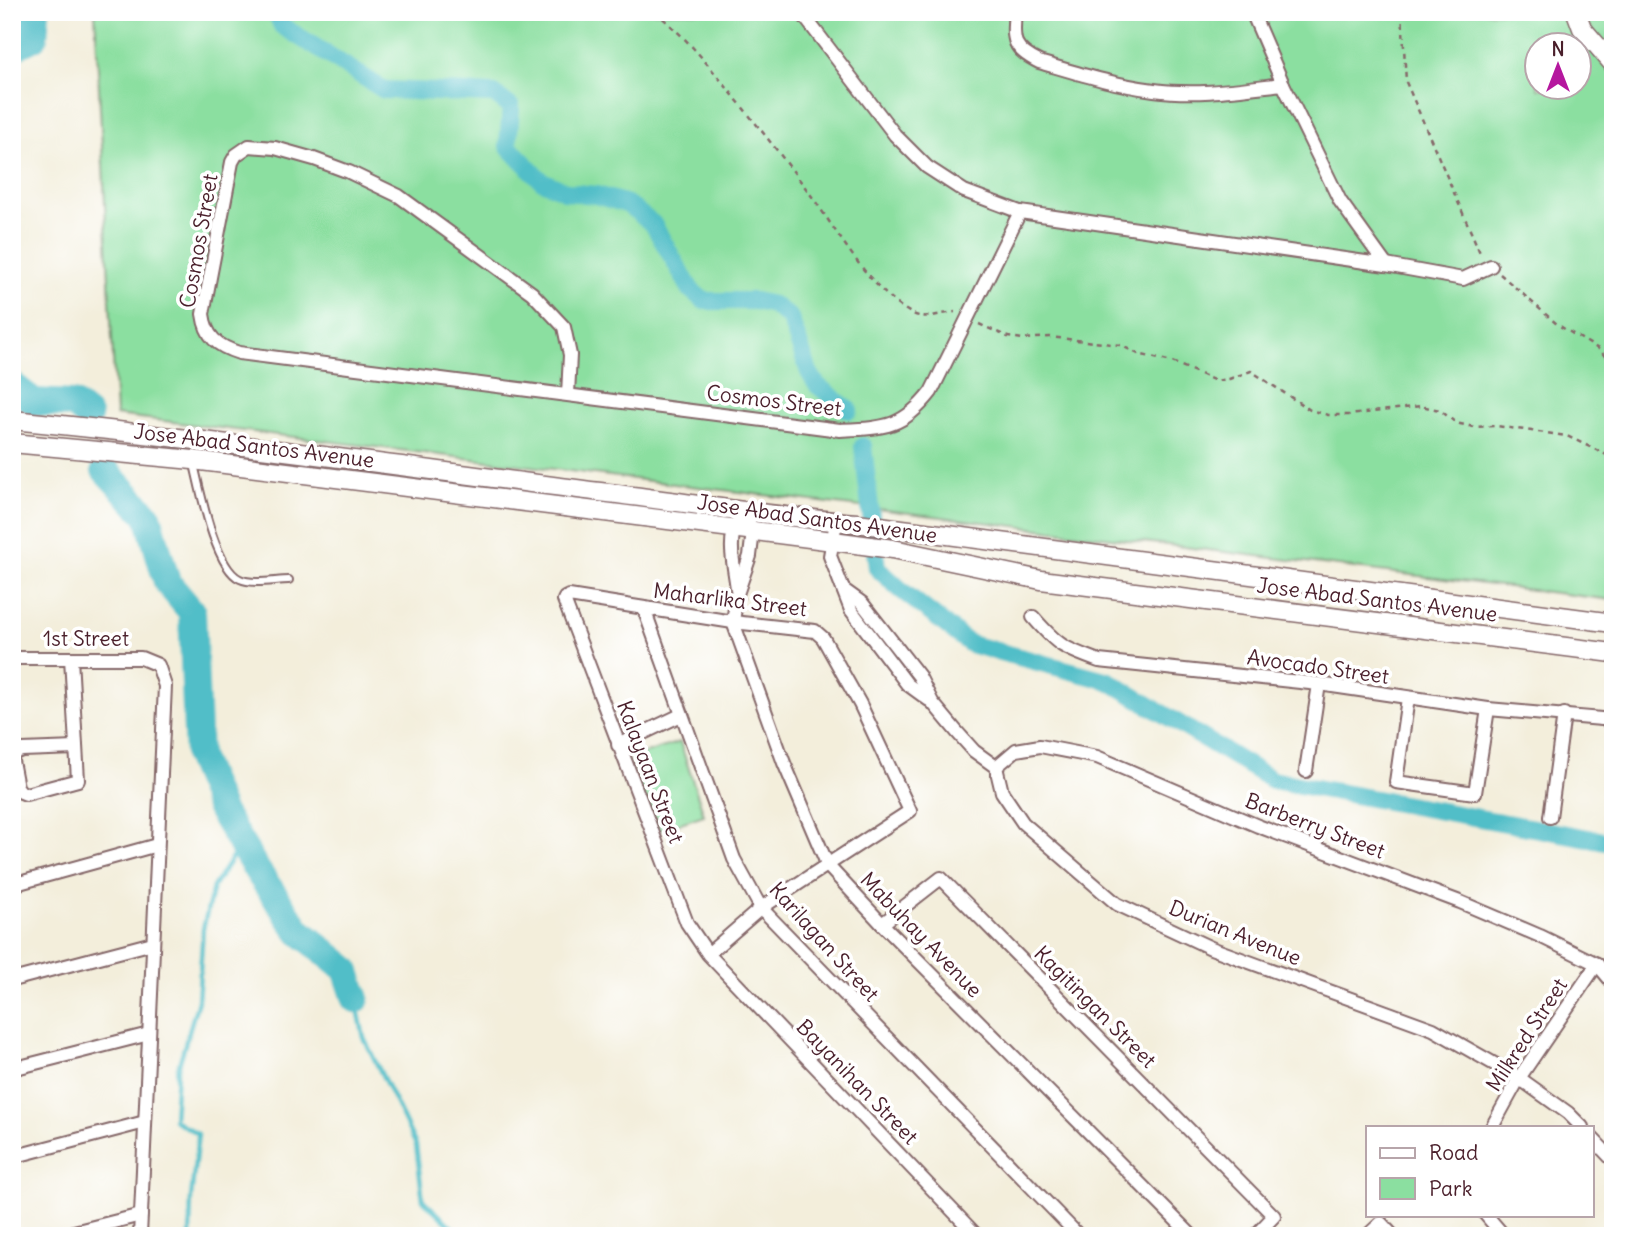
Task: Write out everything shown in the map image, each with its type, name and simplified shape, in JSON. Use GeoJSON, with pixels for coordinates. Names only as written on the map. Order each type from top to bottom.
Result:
{"type":"FeatureCollection","features":[{"type":"Feature","properties":{"kind":"main road"},"geometry":{"type":"LineString","coordinates":[[1576,12],[1582,27],[1613,64]]}},
{"type":"Feature","properties":{"kind":"main road","name":"Jose Abad Santos Avenue"},"geometry":{"type":"LineString","coordinates":[[12,420],[107,429],[648,498],[744,513],[857,523],[1613,623]]}},
{"type":"Feature","properties":{"kind":"main road","name":"Jose Abad Santos Avenue"},"geometry":{"type":"LineString","coordinates":[[12,443],[193,460],[833,541],[893,549],[1041,580],[1613,653]]}},
{"type":"Feature","properties":{"kind":"street"},"geometry":{"type":"LineString","coordinates":[[801,12],[895,135],[927,167],[964,191],[1020,212],[1387,265],[1463,279],[1491,266]]}},
{"type":"Feature","properties":{"kind":"street"},"geometry":{"type":"LineString","coordinates":[[1015,12],[1014,39],[1018,49],[1027,56],[1118,85],[1157,91],[1212,93],[1283,84]]}},
{"type":"Feature","properties":{"kind":"street"},"geometry":{"type":"LineString","coordinates":[[1252,12],[1283,84],[1340,201],[1387,265]]}},
{"type":"Feature","properties":{"kind":"street","name":"Cosmos Street"},"geometry":{"type":"LineString","coordinates":[[568,394],[570,355],[564,327],[532,293],[399,196],[349,173],[275,148],[249,146],[236,155],[232,162],[203,314],[205,326],[215,342],[239,353],[840,430],[874,428],[899,422],[916,411],[931,391],[1020,212]]}},
{"type":"Feature","properties":{"kind":"street"},"geometry":{"type":"LineString","coordinates":[[733,529],[744,513],[753,531]]}},
{"type":"Feature","properties":{"kind":"street"},"geometry":{"type":"LineString","coordinates":[[836,522],[830,556],[844,590],[862,603],[919,676],[932,702],[974,751],[996,767]]}},
{"type":"Feature","properties":{"kind":"street","name":"Mabuhay Avenue"},"geometry":{"type":"LineString","coordinates":[[733,529],[737,594]]}},
{"type":"Feature","properties":{"kind":"street","name":"Mabuhay Avenue"},"geometry":{"type":"LineString","coordinates":[[753,531],[750,556],[737,594],[733,622],[784,763],[828,866],[882,924],[1192,1236]]}},
{"type":"Feature","properties":{"kind":"street","name":"Maharlika Street"},"geometry":{"type":"LineString","coordinates":[[564,600],[569,596],[733,622],[804,628],[815,631],[823,638],[860,704],[910,811],[828,866]]}},
{"type":"Feature","properties":{"kind":"street","name":"Kalayaan Street"},"geometry":{"type":"LineString","coordinates":[[564,600],[687,923],[708,954]]}},
{"type":"Feature","properties":{"kind":"street","name":"Karilagan Street"},"geometry":{"type":"LineString","coordinates":[[644,609],[734,859],[761,908],[1079,1236]]}},
{"type":"Feature","properties":{"kind":"street","name":"Avocado Street"},"geometry":{"type":"LineString","coordinates":[[1033,617],[1052,640],[1066,649],[1099,661],[1319,684],[1488,709],[1613,720]]}},
{"type":"Feature","properties":{"kind":"street","name":"1st Street"},"geometry":{"type":"LineString","coordinates":[[12,658],[141,658],[158,665],[165,686],[157,845]]}},
{"type":"Feature","properties":{"kind":"street"},"geometry":{"type":"LineString","coordinates":[[71,658],[78,780],[26,794],[21,792],[17,786],[12,760],[15,752],[76,748]]}},
{"type":"Feature","properties":{"kind":"street"},"geometry":{"type":"LineString","coordinates":[[1306,771],[1319,684]]}},
{"type":"Feature","properties":{"kind":"street"},"geometry":{"type":"LineString","coordinates":[[1408,698],[1396,782],[1475,793],[1488,709]]}},
{"type":"Feature","properties":{"kind":"street"},"geometry":{"type":"LineString","coordinates":[[1549,817],[1564,714]]}},
{"type":"Feature","properties":{"kind":"street"},"geometry":{"type":"LineString","coordinates":[[618,745],[681,715]]}},
{"type":"Feature","properties":{"kind":"street","name":"Barberry Street"},"geometry":{"type":"LineString","coordinates":[[996,767],[1016,750],[1040,746],[1097,757],[1258,826],[1460,902],[1541,936],[1597,964],[1613,983]]}},
{"type":"Feature","properties":{"kind":"street","name":"Durian Avenue"},"geometry":{"type":"LineString","coordinates":[[996,767],[1002,792],[1023,823],[1117,904],[1212,948],[1433,1029],[1520,1078],[1568,1112],[1581,1126]]}},
{"type":"Feature","properties":{"kind":"street"},"geometry":{"type":"LineString","coordinates":[[12,885],[157,845],[140,1236]]}},
{"type":"Feature","properties":{"kind":"street"},"geometry":{"type":"LineString","coordinates":[[708,954],[761,908],[828,866]]}},
{"type":"Feature","properties":{"kind":"street","name":"Kagitingan Street"},"geometry":{"type":"LineString","coordinates":[[882,924],[940,878],[1274,1216],[1255,1236]]}},
{"type":"Feature","properties":{"kind":"street"},"geometry":{"type":"LineString","coordinates":[[12,980],[153,943]]}},
{"type":"Feature","properties":{"kind":"street","name":"Bayanihan Street"},"geometry":{"type":"LineString","coordinates":[[708,954],[977,1236]]}},
{"type":"Feature","properties":{"kind":"street","name":"Milkred Street"},"geometry":{"type":"LineString","coordinates":[[1493,1126],[1520,1078],[1597,964]]}},
{"type":"Feature","properties":{"kind":"street"},"geometry":{"type":"LineString","coordinates":[[12,1069],[149,1034]]}},
{"type":"Feature","properties":{"kind":"street"},"geometry":{"type":"LineString","coordinates":[[12,1157],[145,1122]]}},
{"type":"Feature","properties":{"kind":"street"},"geometry":{"type":"LineString","coordinates":[[1594,1140],[1613,1160]]}},
{"type":"Feature","properties":{"kind":"street"},"geometry":{"type":"LineString","coordinates":[[58,1236],[141,1215]]}},
{"type":"Feature","properties":{"kind":"street"},"geometry":{"type":"LineString","coordinates":[[1487,1216],[1504,1236]]}},
{"type":"Feature","properties":{"kind":"street"},"geometry":{"type":"LineString","coordinates":[[1367,1236],[1381,1223],[1393,1236]]}},
{"type":"Feature","properties":{"kind":"lane"},"geometry":{"type":"LineString","coordinates":[[195,441],[193,460],[208,522],[222,558],[235,577],[244,581],[289,580]]}},
{"type":"Feature","properties":{"kind":"path"},"geometry":{"type":"LineString","coordinates":[[655,12],[680,32],[744,109],[813,199],[850,254],[881,288],[915,315],[936,315],[954,311],[1008,337],[1024,340],[1050,337],[1120,345],[1138,354],[1172,362],[1216,381],[1251,370],[1310,410],[1328,415],[1421,406],[1440,410],[1455,423],[1474,427],[1496,426],[1567,436],[1613,458]]}},
{"type":"Feature","properties":{"kind":"path"},"geometry":{"type":"LineString","coordinates":[[1402,12],[1406,82],[1481,257],[1558,325],[1600,350],[1613,367]]}},
{"type":"Feature","properties":{"kind":"green space"},"geometry":{"type":"Polygon","coordinates":[[[95,12],[1613,12],[1613,600],[116,415],[95,12]]]}},
{"type":"Feature","properties":{"kind":"green space"},"geometry":{"type":"Polygon","coordinates":[[[680,742],[704,815],[655,832],[630,758],[680,742]]]}},
{"type":"Feature","properties":{"kind":"waterway"},"geometry":{"type":"LineString","coordinates":[[12,48],[34,37],[36,12]]}},
{"type":"Feature","properties":{"kind":"waterway"},"geometry":{"type":"LineString","coordinates":[[276,12],[282,26],[384,90],[494,94],[511,107],[508,146],[542,181],[567,192],[596,195],[627,204],[653,224],[691,290],[704,301],[755,301],[773,305],[790,318],[809,372],[817,385],[849,410]]}},
{"type":"Feature","properties":{"kind":"waterway"},"geometry":{"type":"LineString","coordinates":[[12,385],[34,402],[73,404],[88,416]]}},
{"type":"Feature","properties":{"kind":"waterway"},"geometry":{"type":"LineString","coordinates":[[863,446],[877,568],[970,644],[1109,681],[1272,780],[1610,842],[1613,845]]}},
{"type":"Feature","properties":{"kind":"waterway"},"geometry":{"type":"LineString","coordinates":[[105,470],[148,516],[167,582],[192,612],[198,756],[221,811],[258,872],[299,931],[346,969],[356,999]]}},
{"type":"Feature","properties":{"kind":"waterway"},"geometry":{"type":"LineString","coordinates":[[190,1236],[198,1134],[174,1120],[177,1071],[198,1001],[203,929],[213,887],[241,844]]}},
{"type":"Feature","properties":{"kind":"waterway"},"geometry":{"type":"LineString","coordinates":[[356,999],[364,1038],[416,1145],[423,1200],[458,1236]]}}]}
